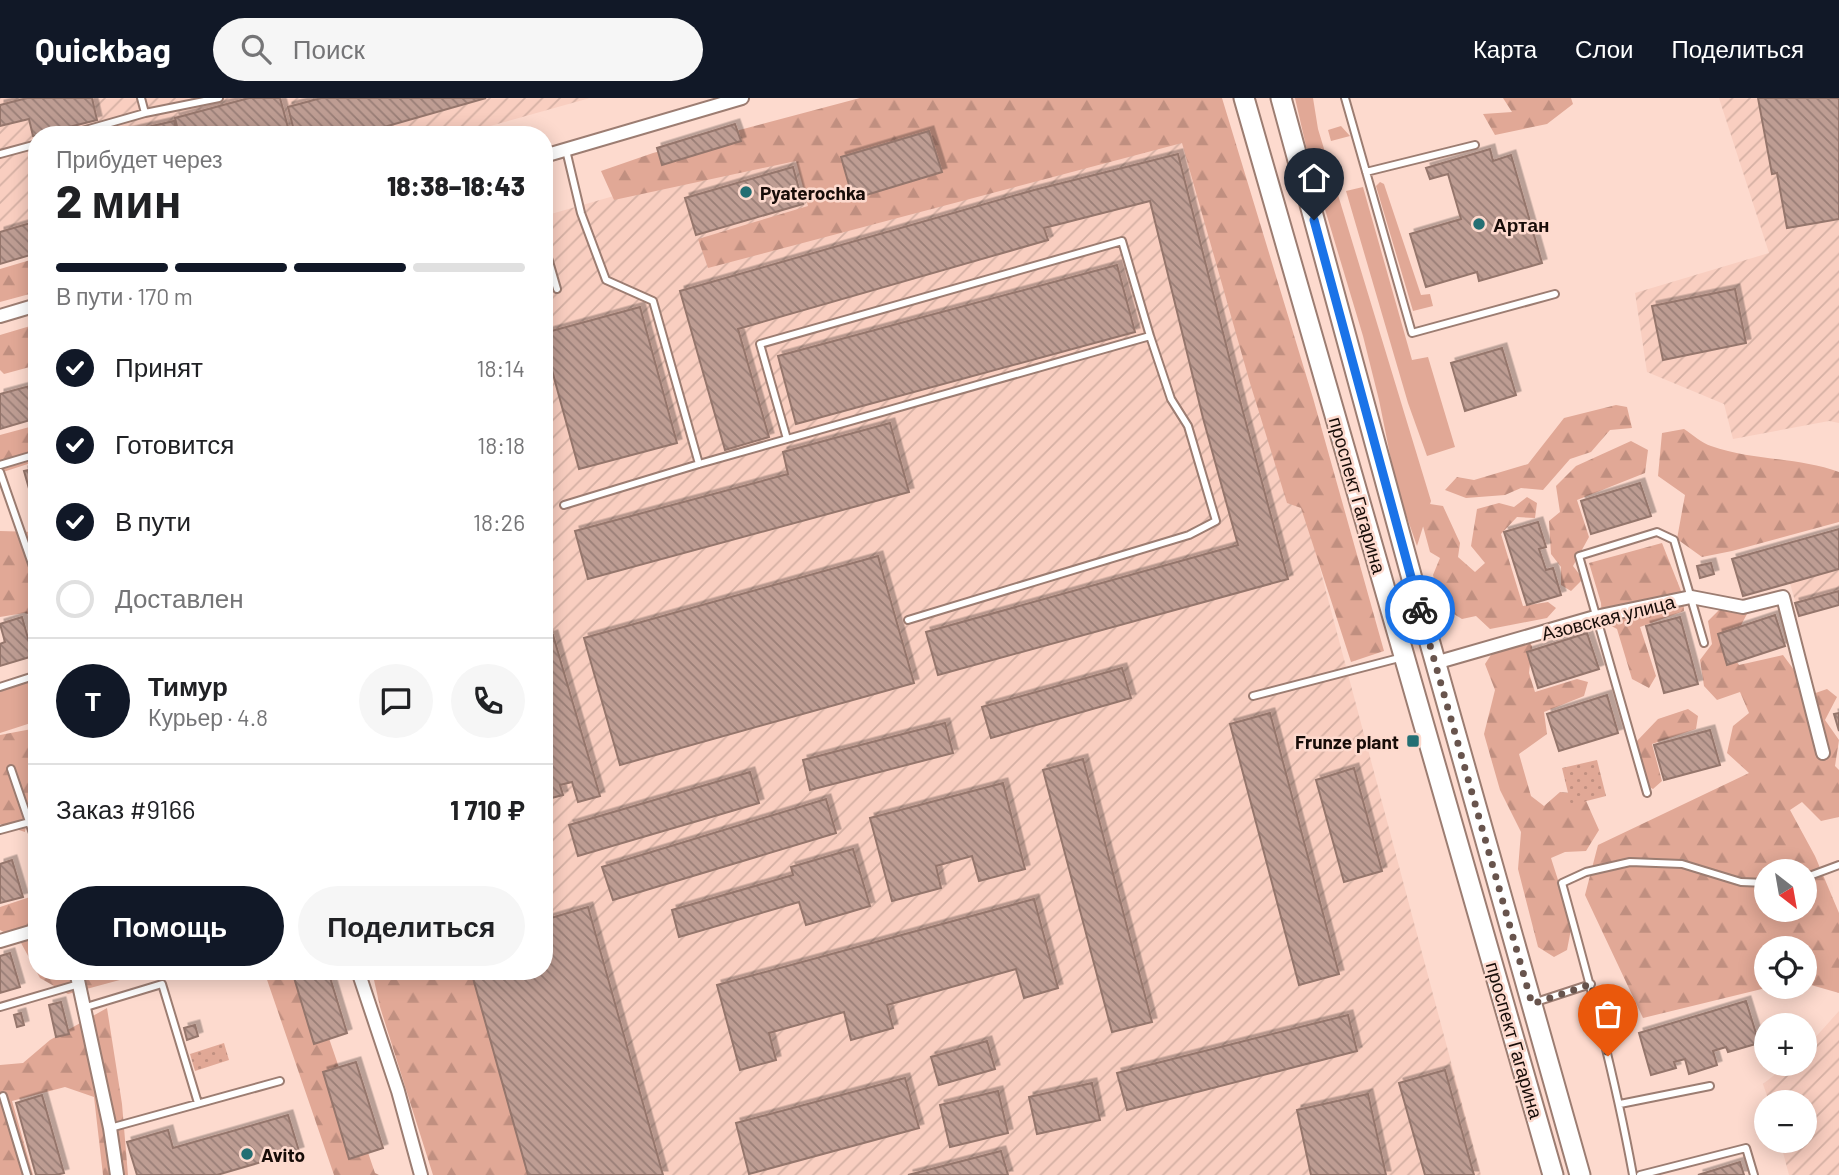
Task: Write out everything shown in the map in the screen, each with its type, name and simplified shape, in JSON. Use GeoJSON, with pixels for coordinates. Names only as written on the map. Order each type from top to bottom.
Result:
{"type":"FeatureCollection","features":[{"type":"Feature","properties":{"kind":"main road","name":"проспект Гагарина"},"geometry":{"type":"LineString","coordinates":[[1244,98],[1553,1175]]}},
{"type":"Feature","properties":{"kind":"main road","name":"проспект Гагарина"},"geometry":{"type":"LineString","coordinates":[[1283,103],[1580,1175]]}},
{"type":"Feature","properties":{"kind":"street"},"geometry":{"type":"LineString","coordinates":[[553,154],[742,98]]}},
{"type":"Feature","properties":{"kind":"street"},"geometry":{"type":"LineString","coordinates":[[0,316],[28,308]]}},
{"type":"Feature","properties":{"kind":"street","name":"Азовская улица"},"geometry":{"type":"LineString","coordinates":[[1436,663],[1595,617],[1691,597],[1743,607],[1783,597],[1823,753]]}},
{"type":"Feature","properties":{"kind":"street"},"geometry":{"type":"LineString","coordinates":[[0,941],[28,933]]}},
{"type":"Feature","properties":{"kind":"street"},"geometry":{"type":"LineString","coordinates":[[79,980],[110,1128],[117,1175]]}},
{"type":"Feature","properties":{"kind":"street"},"geometry":{"type":"LineString","coordinates":[[361,980],[398,1091],[421,1175]]}},
{"type":"Feature","properties":{"kind":"lane"},"geometry":{"type":"LineString","coordinates":[[141,98],[145,113]]}},
{"type":"Feature","properties":{"kind":"lane"},"geometry":{"type":"LineString","coordinates":[[100,126],[145,113],[219,98]]}},
{"type":"Feature","properties":{"kind":"lane"},"geometry":{"type":"LineString","coordinates":[[1345,98],[1412,334],[1555,294]]}},
{"type":"Feature","properties":{"kind":"lane"},"geometry":{"type":"LineString","coordinates":[[1366,172],[1475,145]]}},
{"type":"Feature","properties":{"kind":"lane"},"geometry":{"type":"LineString","coordinates":[[0,154],[28,146]]}},
{"type":"Feature","properties":{"kind":"lane"},"geometry":{"type":"LineString","coordinates":[[566,150],[581,213],[606,280],[653,301],[699,464]]}},
{"type":"Feature","properties":{"kind":"lane"},"geometry":{"type":"LineString","coordinates":[[787,439],[760,344],[1122,241],[1171,399],[1188,426],[1216,521],[1189,535],[908,620]]}},
{"type":"Feature","properties":{"kind":"lane"},"geometry":{"type":"LineString","coordinates":[[553,275],[557,289]]}},
{"type":"Feature","properties":{"kind":"lane"},"geometry":{"type":"LineString","coordinates":[[564,505],[1150,336]]}},
{"type":"Feature","properties":{"kind":"lane"},"geometry":{"type":"LineString","coordinates":[[0,465],[28,457]]}},
{"type":"Feature","properties":{"kind":"lane"},"geometry":{"type":"LineString","coordinates":[[0,472],[28,552]]}},
{"type":"Feature","properties":{"kind":"lane"},"geometry":{"type":"LineString","coordinates":[[1647,793],[1579,556],[1657,532],[1674,540],[1704,643]]}},
{"type":"Feature","properties":{"kind":"lane"},"geometry":{"type":"LineString","coordinates":[[1253,696],[1405,657]]}},
{"type":"Feature","properties":{"kind":"lane"},"geometry":{"type":"LineString","coordinates":[[0,687],[28,678]]}},
{"type":"Feature","properties":{"kind":"lane"},"geometry":{"type":"LineString","coordinates":[[0,830],[28,822],[11,769]]}},
{"type":"Feature","properties":{"kind":"lane"},"geometry":{"type":"LineString","coordinates":[[1633,1175],[1620,1104],[1591,984],[1562,883],[1586,872],[1630,862],[1682,864],[1741,882],[1754,883]]}},
{"type":"Feature","properties":{"kind":"lane"},"geometry":{"type":"LineString","coordinates":[[1817,873],[1839,865]]}},
{"type":"Feature","properties":{"kind":"lane"},"geometry":{"type":"LineString","coordinates":[[0,1007],[70,980]]}},
{"type":"Feature","properties":{"kind":"lane"},"geometry":{"type":"LineString","coordinates":[[86,1007],[162,984],[198,1103]]}},
{"type":"Feature","properties":{"kind":"lane"},"geometry":{"type":"LineString","coordinates":[[1532,1004],[1591,984]]}},
{"type":"Feature","properties":{"kind":"lane"},"geometry":{"type":"LineString","coordinates":[[110,1128],[280,1081]]}},
{"type":"Feature","properties":{"kind":"lane"},"geometry":{"type":"LineString","coordinates":[[1620,1104],[1710,1086]]}},
{"type":"Feature","properties":{"kind":"lane"},"geometry":{"type":"LineString","coordinates":[[3,1096],[27,1175]]}},
{"type":"Feature","properties":{"kind":"lane"},"geometry":{"type":"LineString","coordinates":[[1642,1175],[1746,1148],[1754,1175]]}},
{"type":"Feature","properties":{"kind":"shaded area"},"geometry":{"type":"Polygon","coordinates":[[[0,98],[590,98],[490,126],[28,126],[28,256],[0,264],[0,98]]]}},
{"type":"Feature","properties":{"kind":"shaded area"},"geometry":{"type":"Polygon","coordinates":[[[956,98],[1195,98],[1481,1175],[497,1175],[542,980],[553,980],[553,213],[956,98]]]}},
{"type":"Feature","properties":{"kind":"shaded area"},"geometry":{"type":"Polygon","coordinates":[[[1719,98],[1839,98],[1839,423],[1829,421],[1733,439],[1724,404],[1647,372],[1635,293],[1769,253],[1719,98]]]}},
{"type":"Feature","properties":{"kind":"shaded area"},"geometry":{"type":"Polygon","coordinates":[[[1839,529],[1839,605],[1799,616],[1790,583],[1743,596],[1732,559],[1839,529]]]}},
{"type":"Feature","properties":{"kind":"shaded area"},"geometry":{"type":"Polygon","coordinates":[[[1839,1011],[1839,1175],[1789,1175],[1783,1153],[1817,1153],[1817,1090],[1765,1090],[1763,1084],[1773,1076],[1817,1076],[1817,1036],[1839,1011]]]}},
{"type":"Feature","properties":{"kind":"green space"},"geometry":{"type":"Polygon","coordinates":[[[860,98],[1222,98],[1313,398],[1384,651],[1351,662],[1301,508],[1287,503],[1182,143],[708,268],[698,239],[808,206],[796,161],[614,200],[601,171],[653,153],[860,98]]]}},
{"type":"Feature","properties":{"kind":"green space"},"geometry":{"type":"Polygon","coordinates":[[[1295,98],[1313,98],[1318,129],[1431,501],[1417,546],[1397,489],[1363,336],[1306,146],[1295,98]]]}},
{"type":"Feature","properties":{"kind":"green space"},"geometry":{"type":"Polygon","coordinates":[[[1503,98],[1571,98],[1573,104],[1547,124],[1495,135],[1483,114],[1512,112],[1503,98]]]}},
{"type":"Feature","properties":{"kind":"green space"},"geometry":{"type":"Polygon","coordinates":[[[1341,126],[1350,136],[1331,141],[1328,130],[1341,126]]]}},
{"type":"Feature","properties":{"kind":"green space"},"geometry":{"type":"Polygon","coordinates":[[[1380,182],[1384,184],[1421,295],[1430,294],[1433,306],[1413,311],[1376,186],[1380,182]]]}},
{"type":"Feature","properties":{"kind":"green space"},"geometry":{"type":"Polygon","coordinates":[[[1363,187],[1412,360],[1428,357],[1455,447],[1427,456],[1408,403],[1346,191],[1363,187]]]}},
{"type":"Feature","properties":{"kind":"green space"},"geometry":{"type":"Polygon","coordinates":[[[28,261],[28,294],[0,302],[0,269],[28,261]]]}},
{"type":"Feature","properties":{"kind":"green space"},"geometry":{"type":"Polygon","coordinates":[[[28,327],[28,367],[4,374],[0,370],[0,335],[28,327]]]}},
{"type":"Feature","properties":{"kind":"green space"},"geometry":{"type":"Polygon","coordinates":[[[1616,405],[1627,407],[1632,428],[1610,430],[1591,452],[1570,459],[1543,490],[1521,488],[1505,495],[1466,498],[1445,490],[1457,477],[1474,480],[1528,464],[1564,418],[1616,405]]]}},
{"type":"Feature","properties":{"kind":"green space"},"geometry":{"type":"Polygon","coordinates":[[[28,427],[28,464],[0,473],[0,435],[28,427]]]}},
{"type":"Feature","properties":{"kind":"green space"},"geometry":{"type":"Polygon","coordinates":[[[1684,429],[1708,445],[1727,451],[1808,464],[1839,472],[1839,522],[1702,557],[1677,539],[1685,495],[1658,476],[1662,433],[1684,429]]]}},
{"type":"Feature","properties":{"kind":"green space"},"geometry":{"type":"Polygon","coordinates":[[[1631,441],[1648,450],[1645,473],[1577,500],[1589,537],[1573,566],[1583,579],[1571,591],[1561,585],[1561,567],[1551,554],[1549,521],[1560,512],[1556,486],[1576,466],[1631,441]]]}},
{"type":"Feature","properties":{"kind":"green space"},"geometry":{"type":"Polygon","coordinates":[[[1527,497],[1537,503],[1535,518],[1517,517],[1501,534],[1523,606],[1548,602],[1556,608],[1547,618],[1490,629],[1476,616],[1462,619],[1444,608],[1433,575],[1440,558],[1430,552],[1420,515],[1430,504],[1443,506],[1460,543],[1458,557],[1475,572],[1485,563],[1471,546],[1477,509],[1499,503],[1514,507],[1527,497]]]}},
{"type":"Feature","properties":{"kind":"green space"},"geometry":{"type":"Polygon","coordinates":[[[0,531],[28,532],[28,614],[0,617],[0,531]]]}},
{"type":"Feature","properties":{"kind":"green space"},"geometry":{"type":"Polygon","coordinates":[[[1662,543],[1683,596],[1684,611],[1640,627],[1656,676],[1649,688],[1632,679],[1617,629],[1602,621],[1601,603],[1589,563],[1662,543]]]}},
{"type":"Feature","properties":{"kind":"green space"},"geometry":{"type":"Polygon","coordinates":[[[1741,601],[1747,614],[1728,649],[1739,665],[1783,655],[1800,678],[1804,697],[1827,689],[1837,697],[1825,720],[1839,740],[1835,766],[1839,770],[1839,817],[1821,821],[1802,802],[1790,810],[1816,859],[1754,859],[1754,922],[1817,922],[1817,861],[1839,913],[1839,993],[1817,987],[1817,936],[1754,936],[1754,991],[1643,1018],[1585,895],[1598,845],[1749,773],[1727,753],[1733,726],[1749,713],[1740,692],[1717,700],[1704,686],[1700,660],[1712,644],[1708,621],[1721,608],[1741,601]]]}},
{"type":"Feature","properties":{"kind":"green space"},"geometry":{"type":"Polygon","coordinates":[[[1522,632],[1532,646],[1529,673],[1535,692],[1577,679],[1588,682],[1584,696],[1544,712],[1547,734],[1519,754],[1531,796],[1544,806],[1560,792],[1583,794],[1599,830],[1586,851],[1565,852],[1551,858],[1572,924],[1567,950],[1554,957],[1538,947],[1518,869],[1521,832],[1500,790],[1484,734],[1495,690],[1485,664],[1502,638],[1522,632]]]}},
{"type":"Feature","properties":{"kind":"green space"},"geometry":{"type":"Polygon","coordinates":[[[28,682],[28,724],[0,733],[0,691],[28,682]]]}},
{"type":"Feature","properties":{"kind":"green space"},"geometry":{"type":"Polygon","coordinates":[[[1688,709],[1698,716],[1696,729],[1652,744],[1662,781],[1653,789],[1643,784],[1636,742],[1658,719],[1688,709]]]}},
{"type":"Feature","properties":{"kind":"green space"},"geometry":{"type":"Polygon","coordinates":[[[28,730],[28,814],[25,832],[0,824],[0,735],[28,730]]]}},
{"type":"Feature","properties":{"kind":"green space"},"geometry":{"type":"Polygon","coordinates":[[[1597,760],[1606,796],[1571,805],[1562,768],[1597,760]]]}},
{"type":"Feature","properties":{"kind":"green space"},"geometry":{"type":"Polygon","coordinates":[[[28,898],[28,956],[20,941],[0,930],[0,907],[28,898]]]}},
{"type":"Feature","properties":{"kind":"green space"},"geometry":{"type":"Polygon","coordinates":[[[44,980],[120,980],[68,994],[44,980]]]}},
{"type":"Feature","properties":{"kind":"green space"},"geometry":{"type":"Polygon","coordinates":[[[267,980],[309,980],[375,1173],[379,1175],[334,1175],[267,980]]]}},
{"type":"Feature","properties":{"kind":"green space"},"geometry":{"type":"Polygon","coordinates":[[[374,980],[477,980],[529,1175],[433,1175],[374,980]]]}},
{"type":"Feature","properties":{"kind":"green space"},"geometry":{"type":"Polygon","coordinates":[[[107,1008],[122,1104],[128,1175],[103,1175],[94,1097],[65,1087],[12,1101],[33,1175],[0,1175],[0,1065],[23,1063],[50,1040],[107,1008]]]}},
{"type":"Feature","properties":{"kind":"green space"},"geometry":{"type":"Polygon","coordinates":[[[224,1043],[229,1060],[195,1071],[190,1054],[224,1043]]]}},
{"type":"Feature","properties":{"kind":"building"},"geometry":{"type":"Polygon","coordinates":[[[27,98],[92,98],[97,120],[73,126],[31,126],[29,119],[0,126],[0,105],[27,98]]]}},
{"type":"Feature","properties":{"kind":"building"},"geometry":{"type":"Polygon","coordinates":[[[249,98],[280,98],[288,126],[177,126],[175,118],[249,98]]]}},
{"type":"Feature","properties":{"kind":"building"},"geometry":{"type":"Polygon","coordinates":[[[321,98],[486,98],[388,126],[293,126],[288,107],[321,98]]]}},
{"type":"Feature","properties":{"kind":"building"},"geometry":{"type":"Polygon","coordinates":[[[1758,98],[1839,98],[1839,219],[1787,228],[1777,173],[1772,174],[1758,98]]]}},
{"type":"Feature","properties":{"kind":"building"},"geometry":{"type":"Polygon","coordinates":[[[174,121],[175,126],[152,126],[174,121]]]}},
{"type":"Feature","properties":{"kind":"building"},"geometry":{"type":"Polygon","coordinates":[[[735,124],[741,141],[662,165],[657,148],[735,124]]]}},
{"type":"Feature","properties":{"kind":"building"},"geometry":{"type":"Polygon","coordinates":[[[929,131],[942,172],[853,199],[841,157],[929,131]]]}},
{"type":"Feature","properties":{"kind":"building"},"geometry":{"type":"Polygon","coordinates":[[[1490,149],[1493,161],[1511,155],[1542,263],[1479,281],[1477,272],[1426,287],[1410,234],[1461,219],[1448,174],[1430,179],[1426,168],[1490,149]]]}},
{"type":"Feature","properties":{"kind":"building"},"geometry":{"type":"Polygon","coordinates":[[[1178,154],[1288,579],[938,675],[926,632],[1238,545],[1203,418],[1150,201],[1044,228],[1048,240],[738,329],[769,437],[725,450],[680,291],[1034,190],[1178,154]]]}},
{"type":"Feature","properties":{"kind":"building"},"geometry":{"type":"Polygon","coordinates":[[[793,167],[803,204],[696,235],[685,198],[793,167]]]}},
{"type":"Feature","properties":{"kind":"building"},"geometry":{"type":"Polygon","coordinates":[[[28,224],[28,256],[0,264],[0,232],[28,224]]]}},
{"type":"Feature","properties":{"kind":"building"},"geometry":{"type":"Polygon","coordinates":[[[1117,265],[1135,332],[796,424],[778,356],[1117,265]]]}},
{"type":"Feature","properties":{"kind":"building"},"geometry":{"type":"Polygon","coordinates":[[[1735,289],[1746,343],[1663,360],[1652,306],[1735,289]]]}},
{"type":"Feature","properties":{"kind":"building"},"geometry":{"type":"Polygon","coordinates":[[[640,307],[677,443],[579,469],[553,374],[553,331],[640,307]]]}},
{"type":"Feature","properties":{"kind":"building"},"geometry":{"type":"Polygon","coordinates":[[[1502,348],[1516,395],[1465,411],[1451,363],[1502,348]]]}},
{"type":"Feature","properties":{"kind":"building"},"geometry":{"type":"Polygon","coordinates":[[[28,386],[28,421],[0,429],[0,394],[28,386]]]}},
{"type":"Feature","properties":{"kind":"building"},"geometry":{"type":"Polygon","coordinates":[[[890,423],[909,492],[588,579],[575,531],[788,474],[783,452],[890,423]]]}},
{"type":"Feature","properties":{"kind":"building"},"geometry":{"type":"Polygon","coordinates":[[[1640,483],[1651,516],[1591,534],[1581,501],[1640,483]]]}},
{"type":"Feature","properties":{"kind":"building"},"geometry":{"type":"Polygon","coordinates":[[[1538,522],[1546,547],[1539,549],[1546,570],[1553,568],[1561,595],[1527,605],[1504,532],[1538,522]]]}},
{"type":"Feature","properties":{"kind":"building"},"geometry":{"type":"Polygon","coordinates":[[[1839,529],[1839,569],[1743,596],[1732,559],[1839,529]]]}},
{"type":"Feature","properties":{"kind":"building"},"geometry":{"type":"Polygon","coordinates":[[[878,556],[914,683],[620,765],[584,638],[878,556]]]}},
{"type":"Feature","properties":{"kind":"building"},"geometry":{"type":"Polygon","coordinates":[[[1711,563],[1714,574],[1700,578],[1697,566],[1711,563]]]}},
{"type":"Feature","properties":{"kind":"building"},"geometry":{"type":"Polygon","coordinates":[[[1839,591],[1839,605],[1799,616],[1795,603],[1839,591]]]}},
{"type":"Feature","properties":{"kind":"building"},"geometry":{"type":"Polygon","coordinates":[[[1775,615],[1785,646],[1727,665],[1718,634],[1775,615]]]}},
{"type":"Feature","properties":{"kind":"building"},"geometry":{"type":"Polygon","coordinates":[[[22,617],[28,638],[28,658],[0,666],[0,644],[5,642],[0,624],[22,617]]]}},
{"type":"Feature","properties":{"kind":"building"},"geometry":{"type":"Polygon","coordinates":[[[1680,617],[1698,684],[1664,693],[1646,626],[1680,617]]]}},
{"type":"Feature","properties":{"kind":"building"},"geometry":{"type":"Polygon","coordinates":[[[1587,633],[1599,669],[1538,688],[1527,652],[1587,633]]]}},
{"type":"Feature","properties":{"kind":"building"},"geometry":{"type":"Polygon","coordinates":[[[553,635],[600,796],[578,802],[572,782],[560,785],[563,795],[553,798],[553,635]]]}},
{"type":"Feature","properties":{"kind":"building"},"geometry":{"type":"Polygon","coordinates":[[[1122,668],[1131,698],[991,738],[982,707],[1122,668]]]}},
{"type":"Feature","properties":{"kind":"building"},"geometry":{"type":"Polygon","coordinates":[[[1607,695],[1618,733],[1559,751],[1547,714],[1607,695]]]}},
{"type":"Feature","properties":{"kind":"building"},"geometry":{"type":"Polygon","coordinates":[[[1270,713],[1339,974],[1299,985],[1230,724],[1270,713]]]}},
{"type":"Feature","properties":{"kind":"building"},"geometry":{"type":"Polygon","coordinates":[[[1839,713],[1839,731],[1834,714],[1839,713]]]}},
{"type":"Feature","properties":{"kind":"building"},"geometry":{"type":"Polygon","coordinates":[[[945,723],[953,753],[810,790],[803,760],[945,723]]]}},
{"type":"Feature","properties":{"kind":"building"},"geometry":{"type":"Polygon","coordinates":[[[1710,730],[1720,765],[1664,780],[1654,745],[1710,730]]]}},
{"type":"Feature","properties":{"kind":"building"},"geometry":{"type":"Polygon","coordinates":[[[1083,759],[1152,1022],[1112,1032],[1043,770],[1083,759]]]}},
{"type":"Feature","properties":{"kind":"building"},"geometry":{"type":"Polygon","coordinates":[[[1354,768],[1382,871],[1344,882],[1316,780],[1354,768]]]}},
{"type":"Feature","properties":{"kind":"building"},"geometry":{"type":"Polygon","coordinates":[[[750,772],[759,803],[578,856],[569,825],[750,772]]]}},
{"type":"Feature","properties":{"kind":"building"},"geometry":{"type":"Polygon","coordinates":[[[1003,783],[1025,869],[979,881],[972,856],[936,866],[941,888],[892,901],[870,818],[1003,783]]]}},
{"type":"Feature","properties":{"kind":"building"},"geometry":{"type":"Polygon","coordinates":[[[826,799],[836,833],[613,900],[602,867],[826,799]]]}},
{"type":"Feature","properties":{"kind":"building"},"geometry":{"type":"Polygon","coordinates":[[[853,849],[870,906],[806,925],[799,902],[679,937],[672,910],[793,875],[791,867],[853,849]]]}},
{"type":"Feature","properties":{"kind":"building"},"geometry":{"type":"Polygon","coordinates":[[[12,860],[23,897],[0,903],[0,864],[12,860]]]}},
{"type":"Feature","properties":{"kind":"building"},"geometry":{"type":"Polygon","coordinates":[[[1034,899],[1058,988],[1024,998],[1016,969],[887,1005],[893,1028],[851,1040],[844,1012],[769,1033],[776,1060],[740,1070],[717,985],[1034,899]]]}},
{"type":"Feature","properties":{"kind":"building"},"geometry":{"type":"Polygon","coordinates":[[[588,907],[663,1175],[528,1175],[474,980],[553,980],[553,917],[588,907]]]}},
{"type":"Feature","properties":{"kind":"building"},"geometry":{"type":"Polygon","coordinates":[[[10,953],[20,987],[0,993],[0,956],[10,953]]]}},
{"type":"Feature","properties":{"kind":"building"},"geometry":{"type":"Polygon","coordinates":[[[295,980],[331,980],[347,1033],[314,1044],[295,980]]]}},
{"type":"Feature","properties":{"kind":"building"},"geometry":{"type":"Polygon","coordinates":[[[1746,1001],[1754,1027],[1754,1044],[1728,1052],[1726,1047],[1713,1051],[1717,1065],[1689,1074],[1685,1059],[1674,1062],[1676,1068],[1651,1075],[1639,1033],[1746,1001]]]}},
{"type":"Feature","properties":{"kind":"building"},"geometry":{"type":"Polygon","coordinates":[[[61,1002],[69,1034],[56,1037],[49,1005],[61,1002]]]}},
{"type":"Feature","properties":{"kind":"building"},"geometry":{"type":"Polygon","coordinates":[[[21,1013],[24,1025],[17,1027],[14,1015],[21,1013]]]}},
{"type":"Feature","properties":{"kind":"building"},"geometry":{"type":"Polygon","coordinates":[[[1348,1015],[1357,1051],[1127,1110],[1117,1073],[1348,1015]]]}},
{"type":"Feature","properties":{"kind":"building"},"geometry":{"type":"Polygon","coordinates":[[[195,1025],[198,1036],[187,1040],[184,1028],[195,1025]]]}},
{"type":"Feature","properties":{"kind":"building"},"geometry":{"type":"Polygon","coordinates":[[[987,1041],[995,1069],[939,1085],[931,1057],[987,1041]]]}},
{"type":"Feature","properties":{"kind":"building"},"geometry":{"type":"Polygon","coordinates":[[[356,1062],[383,1148],[349,1159],[323,1072],[356,1062]]]}},
{"type":"Feature","properties":{"kind":"building"},"geometry":{"type":"Polygon","coordinates":[[[1445,1070],[1474,1175],[1425,1175],[1399,1083],[1445,1070]]]}},
{"type":"Feature","properties":{"kind":"building"},"geometry":{"type":"Polygon","coordinates":[[[905,1078],[919,1128],[749,1174],[736,1123],[905,1078]]]}},
{"type":"Feature","properties":{"kind":"building"},"geometry":{"type":"Polygon","coordinates":[[[1092,1083],[1100,1120],[1037,1134],[1029,1097],[1092,1083]]]}},
{"type":"Feature","properties":{"kind":"building"},"geometry":{"type":"Polygon","coordinates":[[[998,1091],[1008,1133],[950,1147],[940,1105],[998,1091]]]}},
{"type":"Feature","properties":{"kind":"building"},"geometry":{"type":"Polygon","coordinates":[[[1368,1094],[1386,1175],[1311,1175],[1297,1110],[1368,1094]]]}},
{"type":"Feature","properties":{"kind":"building"},"geometry":{"type":"Polygon","coordinates":[[[42,1095],[64,1173],[56,1175],[36,1175],[16,1103],[42,1095]]]}},
{"type":"Feature","properties":{"kind":"building"},"geometry":{"type":"Polygon","coordinates":[[[288,1115],[299,1151],[217,1175],[137,1175],[127,1142],[168,1130],[173,1148],[288,1115]]]}},
{"type":"Feature","properties":{"kind":"building"},"geometry":{"type":"Polygon","coordinates":[[[1001,1151],[1008,1175],[908,1175],[1001,1151]]]}},
{"type":"Feature","properties":{"kind":"building"},"geometry":{"type":"Polygon","coordinates":[[[1740,1162],[1744,1175],[1698,1175],[1740,1162]]]}},
{"type":"Feature","properties":{"kind":"way so far"},"geometry":{"type":"LineString","coordinates":[[1420,610],[1532,1004],[1591,984],[1608,1056]]}},
{"type":"Feature","properties":{"kind":"place","name":"Pyaterochka"},"geometry":{"type":"Point","coordinates":[746,192]}},
{"type":"Feature","properties":{"kind":"place","name":"Артан"},"geometry":{"type":"Point","coordinates":[1479,224]}},
{"type":"Feature","properties":{"kind":"place","name":"Frunze plant"},"geometry":{"type":"Point","coordinates":[1413,741]}},
{"type":"Feature","properties":{"kind":"place","name":"Avito"},"geometry":{"type":"Point","coordinates":[247,1154]}},
{"type":"Feature","properties":{"kind":"route"},"geometry":{"type":"LineString","coordinates":[[1314,220],[1420,610]]}}]}
